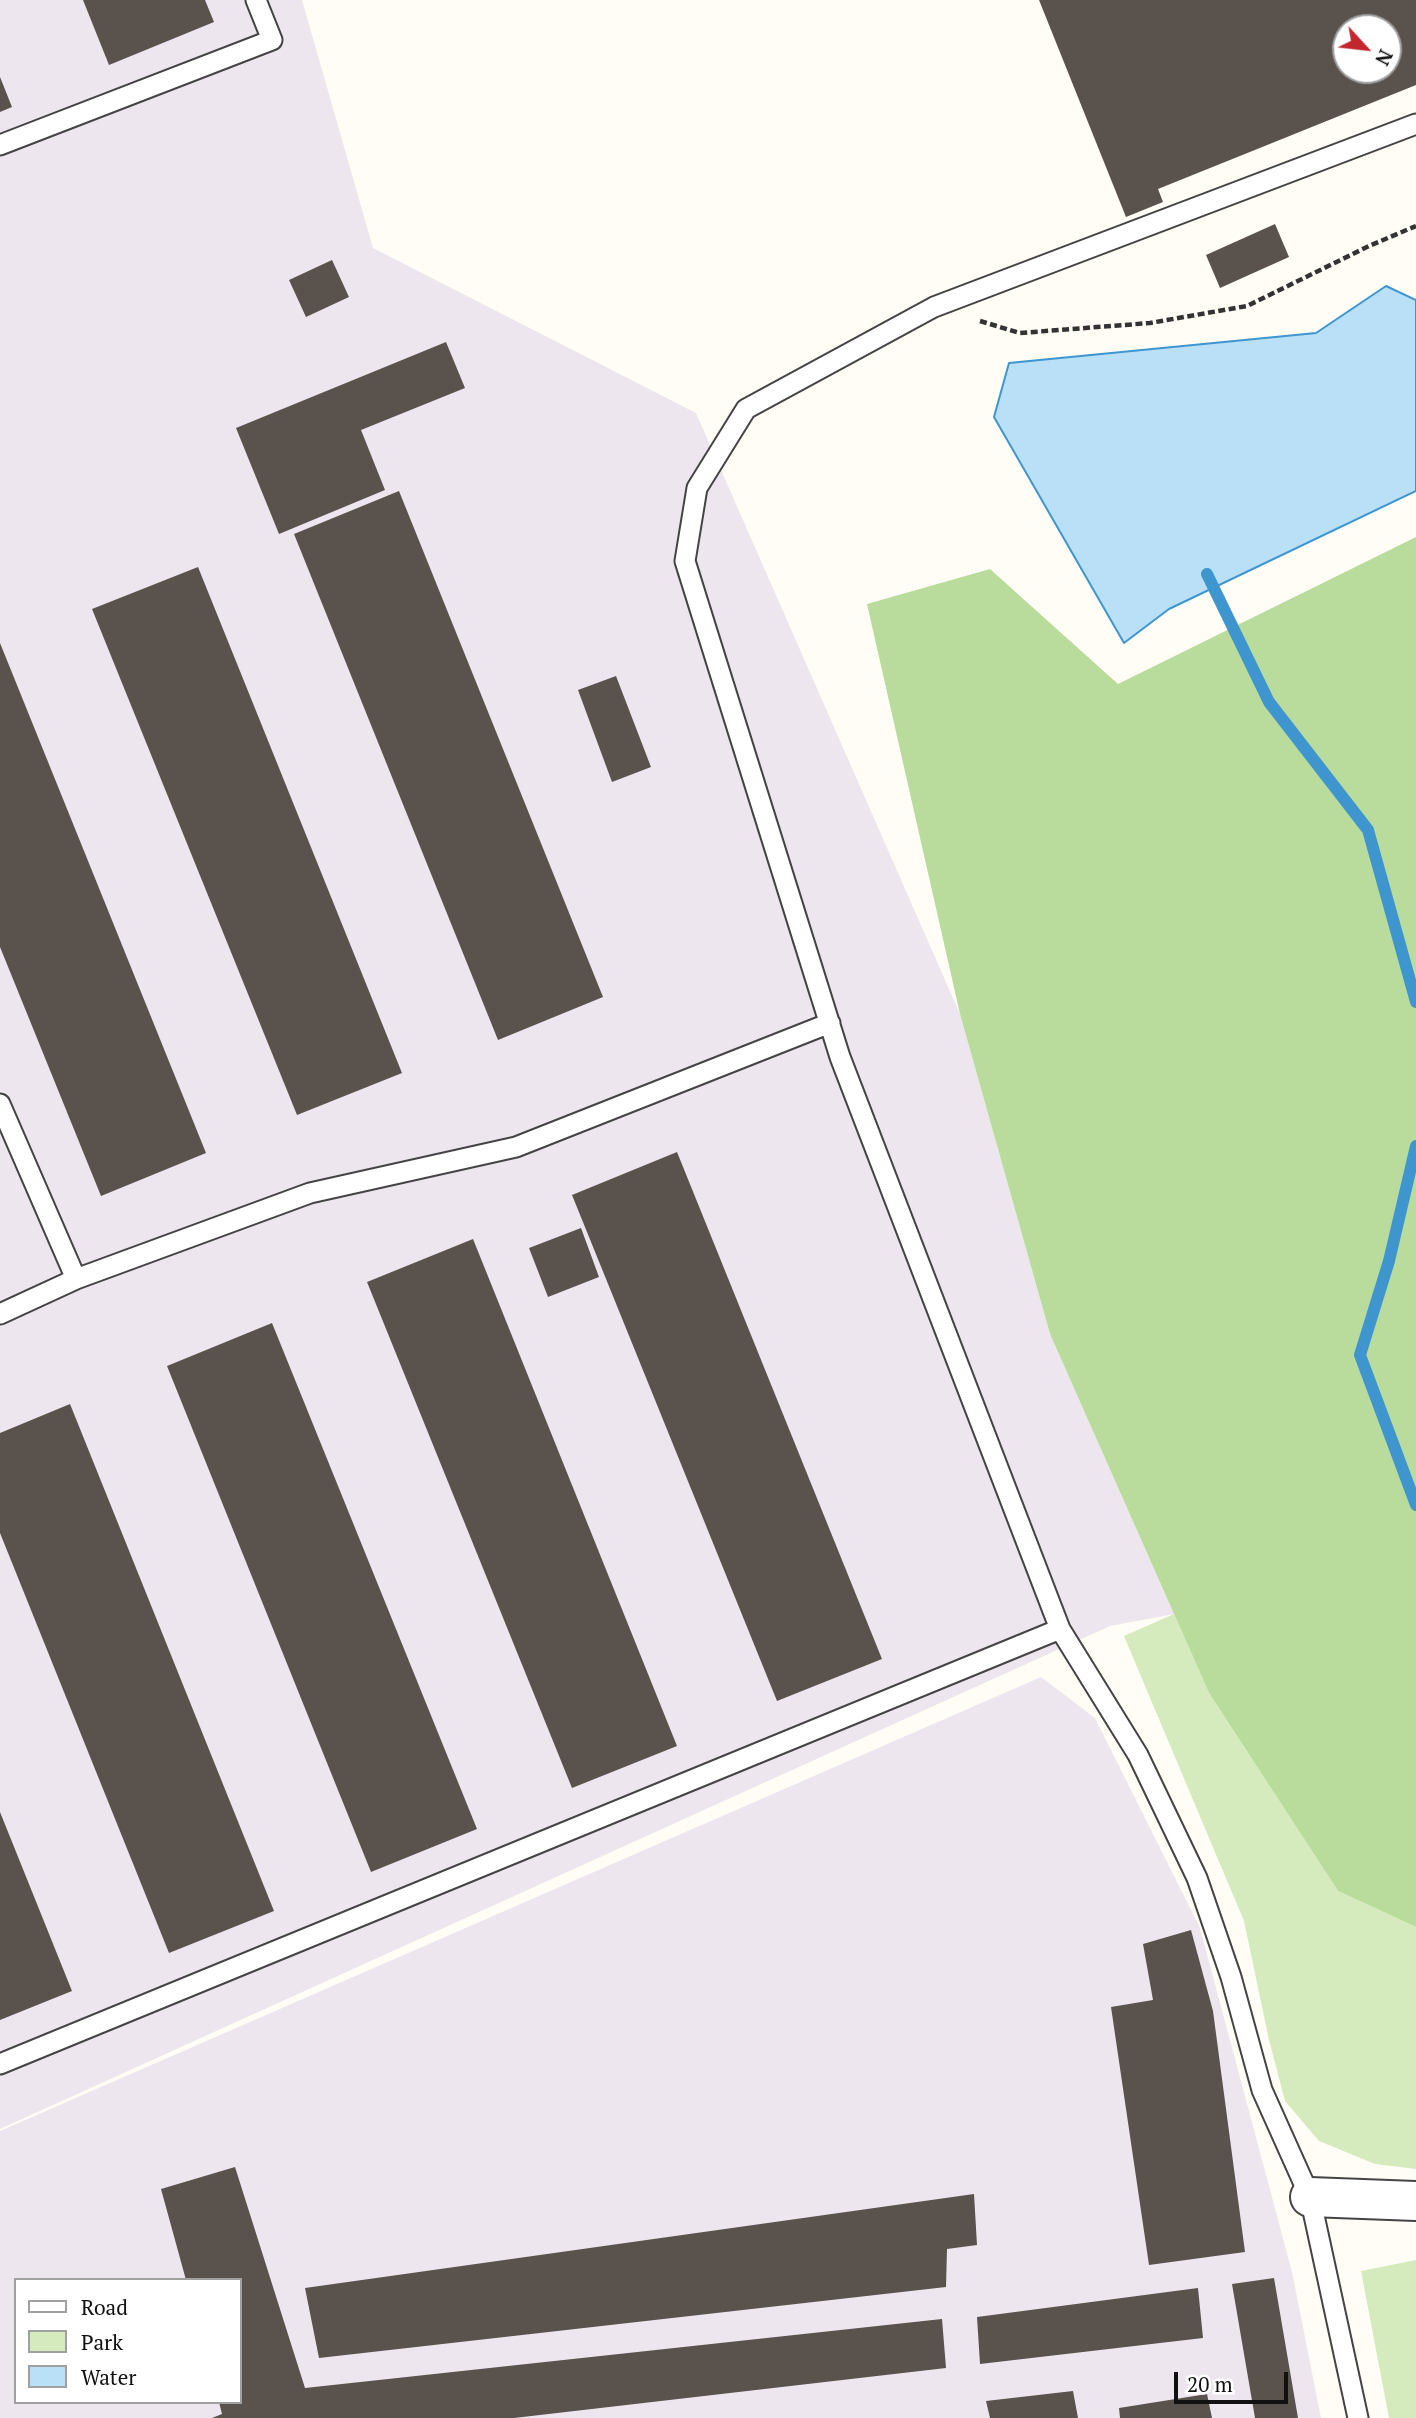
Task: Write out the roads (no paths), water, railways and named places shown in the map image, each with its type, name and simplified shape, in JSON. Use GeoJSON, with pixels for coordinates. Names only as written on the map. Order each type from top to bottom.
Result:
{"type":"FeatureCollection","features":[{"type":"Feature","properties":{"kind":"street"},"geometry":{"type":"LineString","coordinates":[[1310,2197],[1416,2201]]}},
{"type":"Feature","properties":{"kind":"lane"},"geometry":{"type":"LineString","coordinates":[[0,145],[272,40],[256,0]]}},
{"type":"Feature","properties":{"kind":"lane"},"geometry":{"type":"LineString","coordinates":[[1358,2418],[1310,2197],[1262,2090],[1231,1977],[1197,1878],[1138,1755],[1060,1629],[840,1057],[685,561],[697,488],[746,409],[934,307],[1416,124]]}},
{"type":"Feature","properties":{"kind":"lane"},"geometry":{"type":"LineString","coordinates":[[0,1314],[76,1279],[310,1194],[516,1147],[830,1023]]}},
{"type":"Feature","properties":{"kind":"lane"},"geometry":{"type":"LineString","coordinates":[[0,1104],[76,1279]]}},
{"type":"Feature","properties":{"kind":"lane"},"geometry":{"type":"LineString","coordinates":[[0,2064],[1060,1629]]}},
{"type":"Feature","properties":{"kind":"water"},"geometry":{"type":"Polygon","coordinates":[[[1386,286],[1416,300],[1416,491],[1169,609],[1124,643],[994,417],[1009,363],[1316,333],[1386,286]]]}},
{"type":"Feature","properties":{"kind":"waterway"},"geometry":{"type":"LineString","coordinates":[[1207,574],[1269,702],[1368,830],[1416,1002]]}},
{"type":"Feature","properties":{"kind":"waterway"},"geometry":{"type":"LineString","coordinates":[[1416,1146],[1389,1261],[1360,1355],[1416,1505]]}}]}
